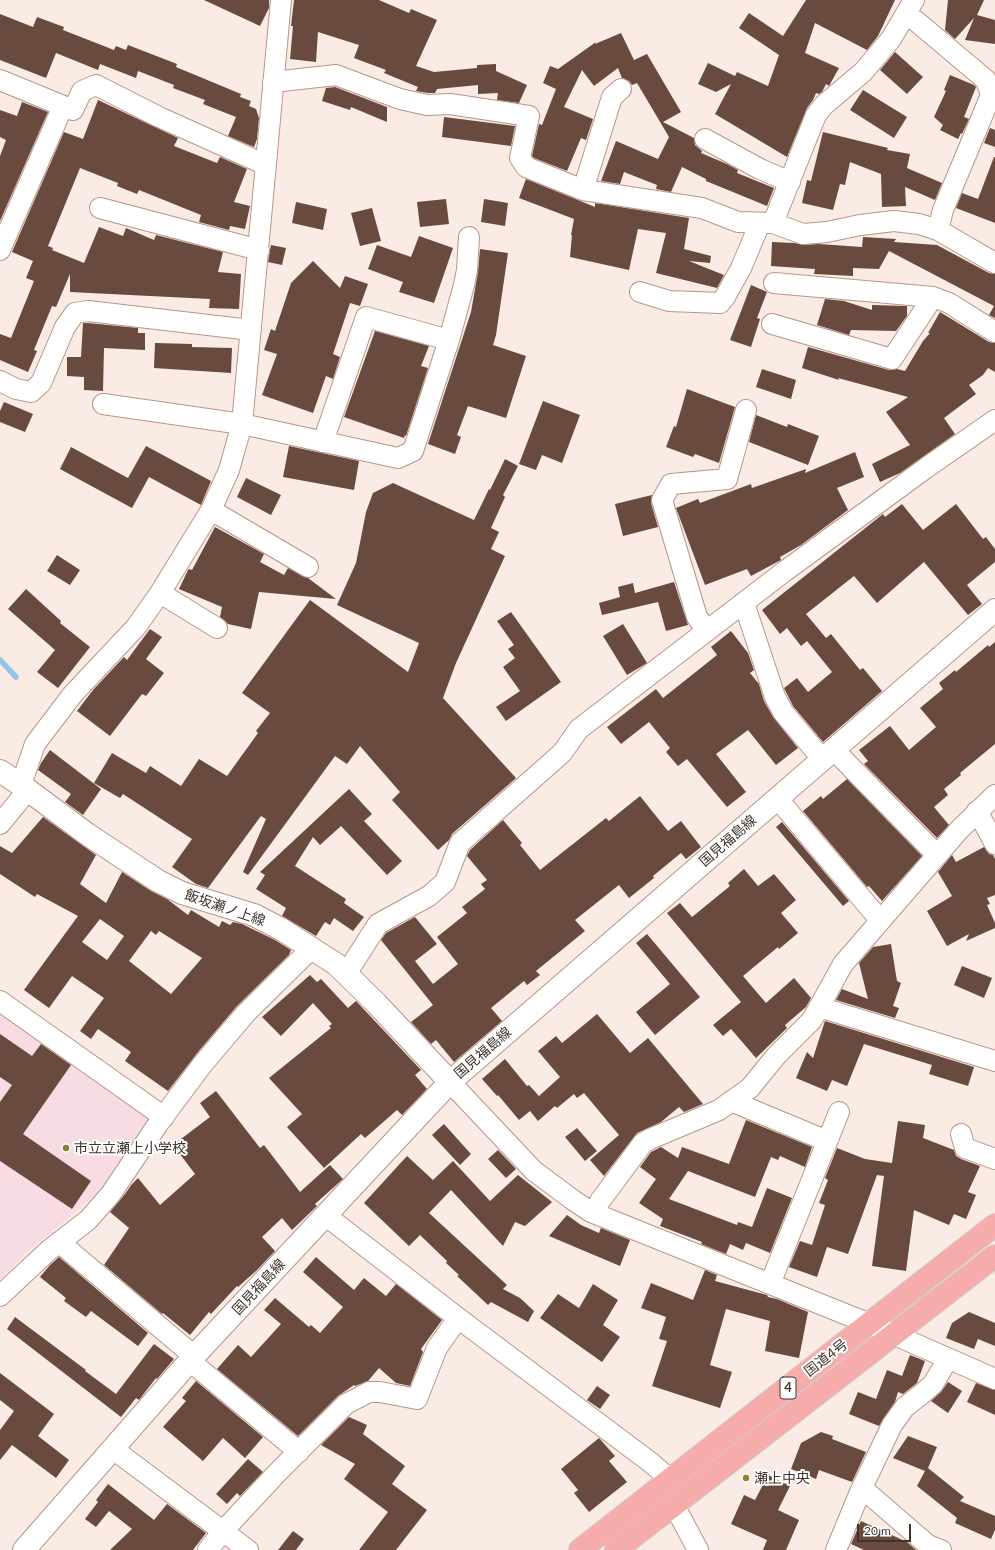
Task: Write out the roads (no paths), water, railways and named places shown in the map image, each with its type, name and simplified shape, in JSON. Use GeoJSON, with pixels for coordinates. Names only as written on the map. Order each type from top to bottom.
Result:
{"type":"FeatureCollection","features":[{"type":"Feature","properties":{"kind":"highway","name":"国道4号"},"geometry":{"type":"LineString","coordinates":[[580,1550],[995,1225]]}},
{"type":"Feature","properties":{"kind":"highway","name":"国道4号"},"geometry":{"type":"LineString","coordinates":[[616,1550],[995,1256]]}},
{"type":"Feature","properties":{"kind":"main road","name":"国見福島線"},"geometry":{"type":"LineString","coordinates":[[24,1550],[192,1358],[450,1082],[995,610]]}},
{"type":"Feature","properties":{"kind":"main road","name":"飯坂瀬ノ上線"},"geometry":{"type":"LineString","coordinates":[[0,771],[25,787],[87,834],[158,881],[182,893],[254,915],[282,929],[336,964],[376,1003],[450,1082]]}},
{"type":"Feature","properties":{"kind":"street"},"geometry":{"type":"LineString","coordinates":[[0,824],[25,787],[35,744],[73,694],[136,627],[160,593],[211,510],[229,470],[242,424],[281,0]]}},
{"type":"Feature","properties":{"kind":"street"},"geometry":{"type":"LineString","coordinates":[[640,292],[669,301],[710,304],[720,303],[726,297],[790,182],[816,115],[824,104],[863,72],[891,39],[909,8]]}},
{"type":"Feature","properties":{"kind":"street"},"geometry":{"type":"LineString","coordinates":[[909,8],[916,21],[986,80],[991,95],[943,210],[938,230]]}},
{"type":"Feature","properties":{"kind":"street"},"geometry":{"type":"LineString","coordinates":[[273,82],[336,75],[400,99],[427,105],[450,104],[529,116],[520,158],[526,167],[583,190],[702,208],[738,222],[766,223],[804,234],[894,221],[919,224],[938,230],[995,263]]}},
{"type":"Feature","properties":{"kind":"street"},"geometry":{"type":"LineString","coordinates":[[0,80],[73,110],[82,91],[96,85],[159,117],[266,165]]}},
{"type":"Feature","properties":{"kind":"street"},"geometry":{"type":"LineString","coordinates":[[583,190],[612,97],[621,89]]}},
{"type":"Feature","properties":{"kind":"street"},"geometry":{"type":"LineString","coordinates":[[0,250],[63,106]]}},
{"type":"Feature","properties":{"kind":"street"},"geometry":{"type":"LineString","coordinates":[[705,139],[760,170],[790,182]]}},
{"type":"Feature","properties":{"kind":"street"},"geometry":{"type":"LineString","coordinates":[[100,208],[259,250]]}},
{"type":"Feature","properties":{"kind":"street"},"geometry":{"type":"LineString","coordinates":[[103,404],[242,424],[398,458],[413,451],[449,340],[467,270],[469,238]]}},
{"type":"Feature","properties":{"kind":"street"},"geometry":{"type":"LineString","coordinates":[[774,283],[933,297],[949,303],[995,332]]}},
{"type":"Feature","properties":{"kind":"street"},"geometry":{"type":"LineString","coordinates":[[772,324],[892,359],[933,297]]}},
{"type":"Feature","properties":{"kind":"street"},"geometry":{"type":"LineString","coordinates":[[0,381],[16,389],[31,392],[41,383],[65,327],[75,313],[88,311],[251,330]]}},
{"type":"Feature","properties":{"kind":"street"},"geometry":{"type":"LineString","coordinates":[[322,442],[366,317],[449,340]]}},
{"type":"Feature","properties":{"kind":"street"},"geometry":{"type":"LineString","coordinates":[[707,631],[697,617],[662,500],[670,484],[727,479],[746,410]]}},
{"type":"Feature","properties":{"kind":"street"},"geometry":{"type":"LineString","coordinates":[[346,974],[378,924],[430,896],[445,882],[460,843],[562,753],[579,730],[785,571],[926,468],[995,420]]}},
{"type":"Feature","properties":{"kind":"street"},"geometry":{"type":"LineString","coordinates":[[211,510],[308,567]]}},
{"type":"Feature","properties":{"kind":"street"},"geometry":{"type":"LineString","coordinates":[[160,593],[218,628]]}},
{"type":"Feature","properties":{"kind":"street"},"geometry":{"type":"LineString","coordinates":[[744,603],[775,698],[783,712],[937,855]]}},
{"type":"Feature","properties":{"kind":"street"},"geometry":{"type":"LineString","coordinates":[[594,1212],[600,1201],[643,1143],[719,1110],[750,1088],[776,1056],[805,1028],[843,964],[937,855],[995,795]]}},
{"type":"Feature","properties":{"kind":"street"},"geometry":{"type":"LineString","coordinates":[[777,798],[880,920]]}},
{"type":"Feature","properties":{"kind":"street"},"geometry":{"type":"LineString","coordinates":[[978,811],[995,844]]}},
{"type":"Feature","properties":{"kind":"street"},"geometry":{"type":"LineString","coordinates":[[0,1296],[48,1251],[88,1220],[110,1195],[202,1065],[246,1013],[312,948]]}},
{"type":"Feature","properties":{"kind":"street"},"geometry":{"type":"LineString","coordinates":[[0,1001],[164,1117]]}},
{"type":"Feature","properties":{"kind":"street"},"geometry":{"type":"LineString","coordinates":[[818,1007],[995,1061]]}},
{"type":"Feature","properties":{"kind":"street"},"geometry":{"type":"LineString","coordinates":[[450,1082],[534,1171],[591,1212],[870,1324],[995,1379]]}},
{"type":"Feature","properties":{"kind":"street"},"geometry":{"type":"LineString","coordinates":[[731,1101],[827,1141]]}},
{"type":"Feature","properties":{"kind":"street"},"geometry":{"type":"LineString","coordinates":[[770,1284],[839,1112]]}},
{"type":"Feature","properties":{"kind":"street"},"geometry":{"type":"LineString","coordinates":[[961,1134],[964,1148],[995,1159]]}},
{"type":"Feature","properties":{"kind":"street"},"geometry":{"type":"LineString","coordinates":[[325,1216],[650,1462],[671,1480]]}},
{"type":"Feature","properties":{"kind":"street"},"geometry":{"type":"LineString","coordinates":[[59,1242],[299,1452]]}},
{"type":"Feature","properties":{"kind":"street"},"geometry":{"type":"LineString","coordinates":[[208,1550],[277,1474],[346,1404],[369,1392],[380,1392],[417,1398],[437,1348],[458,1318]]}},
{"type":"Feature","properties":{"kind":"street"},"geometry":{"type":"LineString","coordinates":[[836,1550],[862,1488],[892,1425],[905,1407],[933,1384],[948,1359]]}},
{"type":"Feature","properties":{"kind":"street"},"geometry":{"type":"LineString","coordinates":[[113,1449],[248,1550]]}},
{"type":"Feature","properties":{"kind":"street"},"geometry":{"type":"LineString","coordinates":[[862,1488],[928,1545],[941,1550]]}},
{"type":"Feature","properties":{"kind":"street"},"geometry":{"type":"LineString","coordinates":[[674,1505],[698,1550]]}},
{"type":"Feature","properties":{"kind":"waterway"},"geometry":{"type":"LineString","coordinates":[[0,660],[16,677]]}},
{"type":"Feature","properties":{"kind":"place","name":"市立立瀬上小学校"},"geometry":{"type":"Point","coordinates":[66,1148]}},
{"type":"Feature","properties":{"kind":"place","name":"瀬上中央"},"geometry":{"type":"Point","coordinates":[746,1478]}}]}
